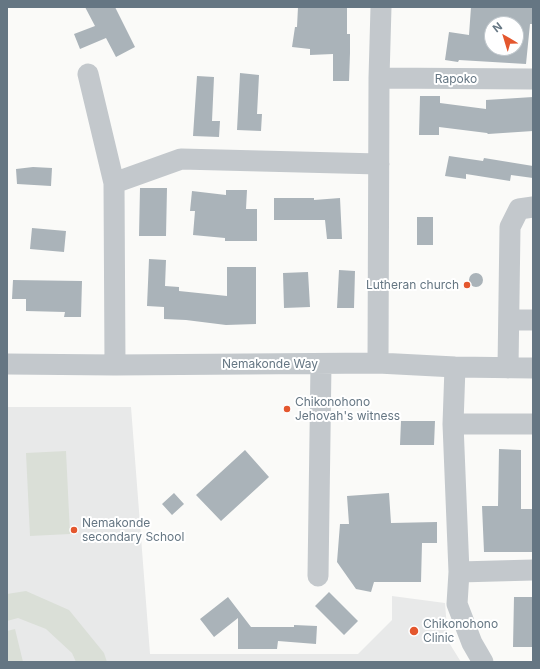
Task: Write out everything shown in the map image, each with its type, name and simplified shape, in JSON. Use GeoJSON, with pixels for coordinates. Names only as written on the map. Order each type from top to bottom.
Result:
{"type":"FeatureCollection","features":[{"type":"Feature","properties":{"kind":"street"},"geometry":{"type":"LineString","coordinates":[[378,363],[379,78],[381,7]]}},
{"type":"Feature","properties":{"kind":"street"},"geometry":{"type":"LineString","coordinates":[[88,74],[114,183],[115,365]]}},
{"type":"Feature","properties":{"kind":"street","name":"Rapoko"},"geometry":{"type":"LineString","coordinates":[[379,78],[533,79]]}},
{"type":"Feature","properties":{"kind":"street"},"geometry":{"type":"LineString","coordinates":[[114,183],[181,159],[379,164]]}},
{"type":"Feature","properties":{"kind":"street"},"geometry":{"type":"LineString","coordinates":[[508,368],[510,227],[526,208]]}},
{"type":"Feature","properties":{"kind":"street"},"geometry":{"type":"LineString","coordinates":[[509,320],[533,320]]}},
{"type":"Feature","properties":{"kind":"street","name":"Nemakonde Way"},"geometry":{"type":"LineString","coordinates":[[7,364],[115,365],[378,363],[455,367],[533,368]]}},
{"type":"Feature","properties":{"kind":"street"},"geometry":{"type":"LineString","coordinates":[[318,576],[321,364]]}},
{"type":"Feature","properties":{"kind":"street"},"geometry":{"type":"LineString","coordinates":[[455,367],[453,424],[459,572],[457,604],[472,643],[483,662]]}},
{"type":"Feature","properties":{"kind":"street"},"geometry":{"type":"LineString","coordinates":[[453,424],[533,424]]}},
{"type":"Feature","properties":{"kind":"street"},"geometry":{"type":"LineString","coordinates":[[459,572],[533,570]]}},
{"type":"Feature","properties":{"kind":"shaded area","name":"Nemakonde secondary School"},"geometry":{"type":"Polygon","coordinates":[[[7,407],[131,407],[150,654],[358,654],[392,620],[392,596],[445,603],[448,641],[461,662],[7,662],[7,407]]]}},
{"type":"Feature","properties":{"kind":"shaded area"},"geometry":{"type":"Polygon","coordinates":[[[66,451],[70,534],[30,536],[26,453],[66,451]]]}},
{"type":"Feature","properties":{"kind":"shaded area"},"geometry":{"type":"Polygon","coordinates":[[[26,591],[69,610],[104,653],[107,662],[76,662],[72,653],[46,629],[18,618],[7,621],[7,594],[26,591]]]}},
{"type":"Feature","properties":{"kind":"shaded area"},"geometry":{"type":"Polygon","coordinates":[[[15,629],[23,662],[7,662],[7,631],[15,629]]]}},
{"type":"Feature","properties":{"kind":"building"},"geometry":{"type":"Polygon","coordinates":[[[85,7],[115,7],[135,47],[116,57],[106,38],[80,49],[74,34],[95,26],[85,7]]]}},
{"type":"Feature","properties":{"kind":"building"},"geometry":{"type":"Polygon","coordinates":[[[298,7],[347,7],[347,34],[350,34],[349,81],[333,81],[333,54],[310,55],[310,49],[292,47],[295,27],[297,27],[298,7]]]}},
{"type":"Feature","properties":{"kind":"building"},"geometry":{"type":"Polygon","coordinates":[[[471,7],[533,7],[533,24],[530,24],[526,64],[459,60],[458,62],[445,60],[449,32],[469,35],[471,7]]]}},
{"type":"Feature","properties":{"kind":"building"},"geometry":{"type":"Polygon","coordinates":[[[240,73],[259,75],[257,114],[262,114],[261,131],[237,130],[240,73]]]}},
{"type":"Feature","properties":{"kind":"building"},"geometry":{"type":"Polygon","coordinates":[[[197,76],[214,77],[212,121],[220,121],[219,137],[193,136],[197,76]]]}},
{"type":"Feature","properties":{"kind":"building"},"geometry":{"type":"Polygon","coordinates":[[[420,96],[440,96],[440,103],[486,109],[486,100],[533,97],[533,131],[488,134],[439,127],[439,135],[419,135],[420,96]]]}},
{"type":"Feature","properties":{"kind":"building"},"geometry":{"type":"Polygon","coordinates":[[[449,156],[483,161],[484,158],[533,166],[533,178],[511,175],[510,181],[466,174],[466,179],[445,176],[449,156]]]}},
{"type":"Feature","properties":{"kind":"building"},"geometry":{"type":"Polygon","coordinates":[[[33,167],[52,168],[51,186],[17,184],[16,169],[33,167]]]}},
{"type":"Feature","properties":{"kind":"building"},"geometry":{"type":"Polygon","coordinates":[[[140,188],[167,188],[166,236],[139,236],[140,188]]]}},
{"type":"Feature","properties":{"kind":"building"},"geometry":{"type":"Polygon","coordinates":[[[226,190],[247,190],[246,209],[257,209],[257,241],[225,241],[225,238],[193,235],[195,211],[190,211],[192,191],[226,195],[226,190]]]}},
{"type":"Feature","properties":{"kind":"building"},"geometry":{"type":"Polygon","coordinates":[[[274,198],[314,198],[314,200],[340,198],[342,239],[327,239],[325,220],[274,220],[274,198]]]}},
{"type":"Feature","properties":{"kind":"building"},"geometry":{"type":"Polygon","coordinates":[[[417,217],[433,217],[433,245],[417,245],[417,217]]]}},
{"type":"Feature","properties":{"kind":"building"},"geometry":{"type":"Polygon","coordinates":[[[32,228],[66,231],[64,252],[30,249],[32,228]]]}},
{"type":"Feature","properties":{"kind":"building"},"geometry":{"type":"Polygon","coordinates":[[[149,259],[166,260],[165,286],[179,287],[179,291],[227,296],[227,267],[256,267],[256,324],[226,325],[164,319],[164,307],[147,306],[149,259]]]}},
{"type":"Feature","properties":{"kind":"building"},"geometry":{"type":"Polygon","coordinates":[[[339,270],[355,271],[354,308],[337,308],[339,270]]]}},
{"type":"Feature","properties":{"kind":"building"},"geometry":{"type":"Polygon","coordinates":[[[308,272],[310,307],[284,308],[283,273],[308,272]]]}},
{"type":"Feature","properties":{"kind":"building"},"geometry":{"type":"Polygon","coordinates":[[[473,273],[479,273],[483,277],[483,283],[479,287],[473,287],[469,283],[469,277],[473,273]]]}},
{"type":"Feature","properties":{"kind":"building"},"geometry":{"type":"Polygon","coordinates":[[[13,280],[82,281],[81,317],[64,317],[65,312],[26,311],[26,299],[12,299],[13,280]]]}},
{"type":"Feature","properties":{"kind":"building"},"geometry":{"type":"Polygon","coordinates":[[[401,421],[435,421],[434,445],[400,445],[401,421]]]}},
{"type":"Feature","properties":{"kind":"building"},"geometry":{"type":"Polygon","coordinates":[[[499,449],[521,450],[521,509],[533,509],[533,552],[484,552],[482,506],[498,506],[499,449]]]}},
{"type":"Feature","properties":{"kind":"building"},"geometry":{"type":"Polygon","coordinates":[[[245,450],[269,477],[221,521],[196,495],[245,450]]]}},
{"type":"Feature","properties":{"kind":"building"},"geometry":{"type":"Polygon","coordinates":[[[174,493],[184,504],[172,515],[162,504],[174,493]]]}},
{"type":"Feature","properties":{"kind":"building"},"geometry":{"type":"Polygon","coordinates":[[[389,493],[391,523],[437,522],[437,543],[422,543],[421,582],[374,582],[371,592],[356,589],[337,562],[340,524],[349,524],[347,496],[389,493]]]}},
{"type":"Feature","properties":{"kind":"building"},"geometry":{"type":"Polygon","coordinates":[[[329,592],[358,621],[344,635],[315,606],[329,592]]]}},
{"type":"Feature","properties":{"kind":"building"},"geometry":{"type":"Polygon","coordinates":[[[228,597],[251,627],[294,627],[294,625],[317,626],[316,644],[278,641],[277,649],[238,649],[238,618],[214,637],[200,619],[228,597]]]}},
{"type":"Feature","properties":{"kind":"building"},"geometry":{"type":"Polygon","coordinates":[[[514,597],[533,597],[533,647],[513,647],[514,597]]]}},
{"type":"Feature","properties":{"kind":"place","name":"Lutheran church"},"geometry":{"type":"Point","coordinates":[467,285]}},
{"type":"Feature","properties":{"kind":"place","name":"Chikonohono Jehovah's witness"},"geometry":{"type":"Point","coordinates":[287,409]}},
{"type":"Feature","properties":{"kind":"place","name":"Nemakonde secondary School"},"geometry":{"type":"Point","coordinates":[74,530]}},
{"type":"Feature","properties":{"kind":"place","name":"Chikonohono Clinic"},"geometry":{"type":"Point","coordinates":[414,631]}}]}
